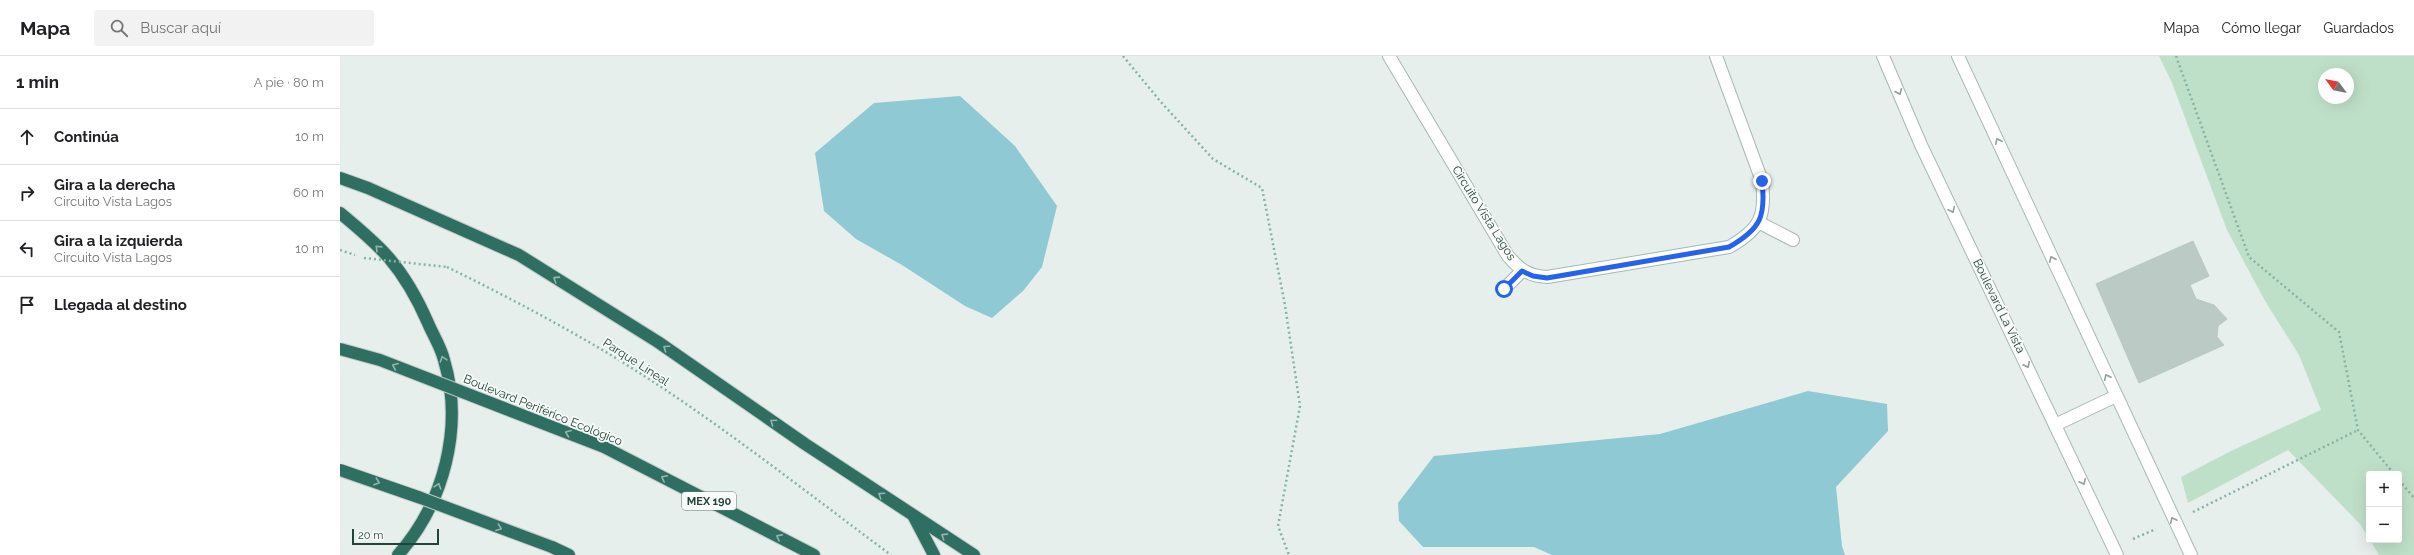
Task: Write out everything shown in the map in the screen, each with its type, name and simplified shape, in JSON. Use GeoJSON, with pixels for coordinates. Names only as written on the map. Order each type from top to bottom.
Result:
{"type":"FeatureCollection","features":[{"type":"Feature","properties":{"kind":"highway"},"geometry":{"type":"LineString","coordinates":[[340,178],[368,188],[519,255],[658,342],[974,555]]}},
{"type":"Feature","properties":{"kind":"highway"},"geometry":{"type":"LineString","coordinates":[[340,213],[389,258],[409,284],[444,358],[450,386],[453,413],[451,440],[437,490],[414,534],[398,555]]}},
{"type":"Feature","properties":{"kind":"highway","name":"Boulevard Periférico Ecológico"},"geometry":{"type":"LineString","coordinates":[[340,349],[380,360],[604,447],[814,555]]}},
{"type":"Feature","properties":{"kind":"highway"},"geometry":{"type":"LineString","coordinates":[[340,470],[421,498],[552,547],[569,555]]}},
{"type":"Feature","properties":{"kind":"highway"},"geometry":{"type":"LineString","coordinates":[[914,516],[934,555]]}},
{"type":"Feature","properties":{"kind":"street","name":"Circuito Vista Lagos"},"geometry":{"type":"LineString","coordinates":[[1389,56],[1508,256],[1522,271],[1533,276],[1547,278],[1729,247],[1745,238],[1760,223]]}},
{"type":"Feature","properties":{"kind":"street"},"geometry":{"type":"LineString","coordinates":[[1716,56],[1762,181],[1764,201],[1760,223],[1793,240]]}},
{"type":"Feature","properties":{"kind":"street","name":"Boulevard La Vista"},"geometry":{"type":"LineString","coordinates":[[1883,56],[1921,145],[2117,555]]}},
{"type":"Feature","properties":{"kind":"street"},"geometry":{"type":"LineString","coordinates":[[1958,56],[2191,555]]}},
{"type":"Feature","properties":{"kind":"street"},"geometry":{"type":"LineString","coordinates":[[1504,289],[1522,271]]}},
{"type":"Feature","properties":{"kind":"street"},"geometry":{"type":"LineString","coordinates":[[2055,425],[2116,396]]}},
{"type":"Feature","properties":{"kind":"path"},"geometry":{"type":"LineString","coordinates":[[1123,56],[1160,101],[1213,159],[1262,188],[1285,305],[1300,406],[1278,526],[1289,555]]}},
{"type":"Feature","properties":{"kind":"path"},"geometry":{"type":"LineString","coordinates":[[2176,56],[2249,257],[2339,332],[2358,430],[2392,471]]}},
{"type":"Feature","properties":{"kind":"path","name":"Parque Lineal"},"geometry":{"type":"LineString","coordinates":[[340,250],[364,258],[446,267],[495,290],[595,345],[708,419],[891,555]]}},
{"type":"Feature","properties":{"kind":"path"},"geometry":{"type":"LineString","coordinates":[[2220,500],[2358,430]]}},
{"type":"Feature","properties":{"kind":"path"},"geometry":{"type":"LineString","coordinates":[[2402,484],[2414,498]]}},
{"type":"Feature","properties":{"kind":"green space"},"geometry":{"type":"Polygon","coordinates":[[[2159,56],[2414,56],[2414,555],[2379,555],[2372,543],[2402,543],[2402,471],[2366,471],[2366,534],[2360,524],[2288,450],[2188,503],[2181,477],[2233,450],[2321,410],[2299,355],[2265,301],[2227,230],[2172,83],[2159,56]]]}},
{"type":"Feature","properties":{"kind":"water"},"geometry":{"type":"Polygon","coordinates":[[[960,96],[1015,146],[1057,206],[1042,267],[1023,291],[992,318],[965,306],[902,265],[856,239],[824,211],[815,153],[874,103],[960,96]]]}},
{"type":"Feature","properties":{"kind":"water"},"geometry":{"type":"Polygon","coordinates":[[[1808,391],[1887,404],[1888,431],[1836,487],[1842,546],[1845,555],[1552,555],[1534,547],[1423,547],[1399,521],[1398,503],[1434,456],[1660,434],[1808,391]]]}},
{"type":"Feature","properties":{"kind":"building"},"geometry":{"type":"Polygon","coordinates":[[[2193,241],[2209,276],[2190,285],[2196,299],[2214,305],[2227,319],[2218,326],[2217,337],[2224,345],[2139,383],[2096,284],[2193,241]]]}},
{"type":"Feature","properties":{"kind":"route"},"geometry":{"type":"LineString","coordinates":[[1504,289],[1522,271],[1533,276],[1547,278],[1729,247],[1745,238],[1760,223],[1764,201],[1762,181]]}}]}
